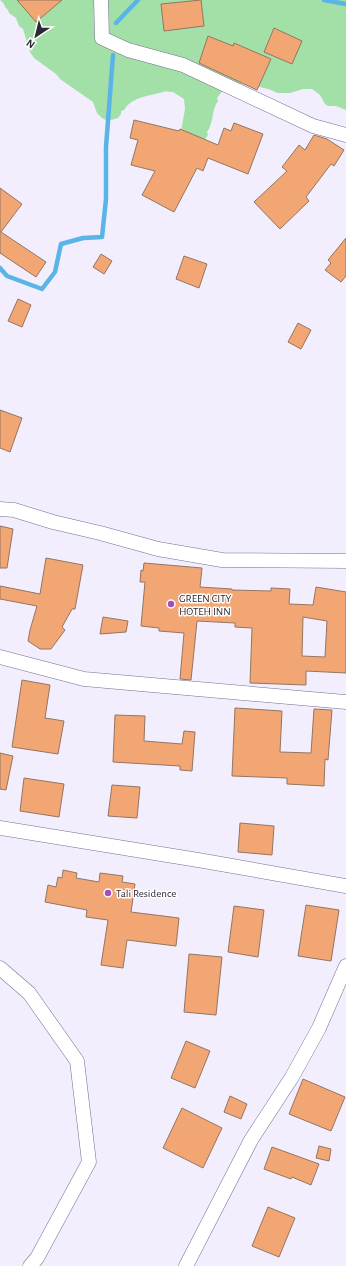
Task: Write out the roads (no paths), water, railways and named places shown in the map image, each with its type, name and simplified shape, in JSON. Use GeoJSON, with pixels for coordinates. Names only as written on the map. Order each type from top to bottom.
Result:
{"type":"FeatureCollection","features":[{"type":"Feature","properties":{"kind":"street"},"geometry":{"type":"LineString","coordinates":[[101,0],[102,38],[128,50],[183,65],[313,126],[346,135]]}},
{"type":"Feature","properties":{"kind":"street"},"geometry":{"type":"LineString","coordinates":[[0,509],[14,510],[53,522],[158,549],[222,560],[346,561]]}},
{"type":"Feature","properties":{"kind":"street"},"geometry":{"type":"LineString","coordinates":[[0,657],[84,679],[346,702]]}},
{"type":"Feature","properties":{"kind":"street"},"geometry":{"type":"LineString","coordinates":[[0,828],[346,886]]}},
{"type":"Feature","properties":{"kind":"street"},"geometry":{"type":"LineString","coordinates":[[186,1266],[251,1140],[292,1077],[319,1028],[346,966]]}},
{"type":"Feature","properties":{"kind":"street"},"geometry":{"type":"LineString","coordinates":[[0,968],[28,993],[77,1061],[89,1162],[37,1258],[30,1266]]}},
{"type":"Feature","properties":{"kind":"waterway"},"geometry":{"type":"LineString","coordinates":[[116,23],[138,0]]}},
{"type":"Feature","properties":{"kind":"waterway"},"geometry":{"type":"LineString","coordinates":[[324,0],[346,4]]}},
{"type":"Feature","properties":{"kind":"waterway"},"geometry":{"type":"LineString","coordinates":[[0,268],[7,276],[42,289],[55,272],[61,244],[83,238],[102,237],[106,199],[106,147],[113,55]]}},
{"type":"Feature","properties":{"kind":"place","name":"GREEN CITY HOTEH INN"},"geometry":{"type":"Point","coordinates":[171,604]}},
{"type":"Feature","properties":{"kind":"place","name":"Tali Residence"},"geometry":{"type":"Point","coordinates":[108,893]}}]}
